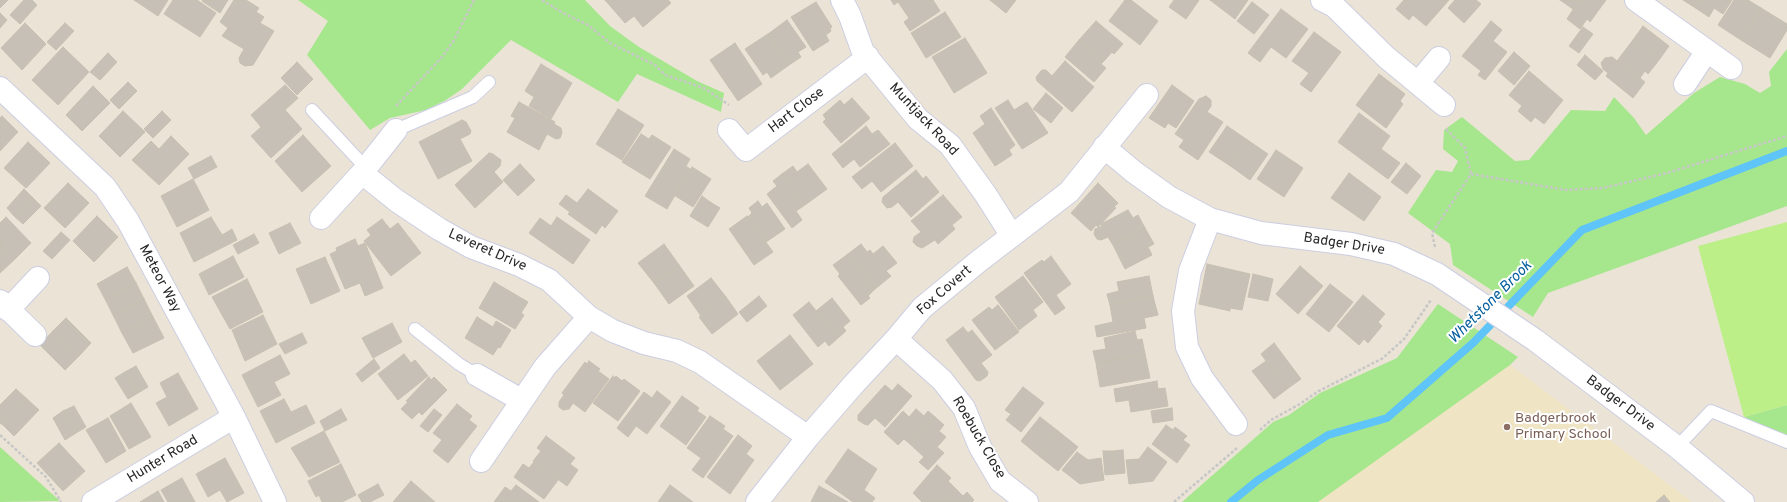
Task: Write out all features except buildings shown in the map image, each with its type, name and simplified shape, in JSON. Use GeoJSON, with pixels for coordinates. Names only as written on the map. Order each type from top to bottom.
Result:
{"type":"FeatureCollection","features":[{"type":"Feature","properties":{"kind":"street","name":"Muntjack Road"},"geometry":{"type":"LineString","coordinates":[[842,0],[850,16],[863,52],[918,119],[950,145],[986,195],[1012,236]]}},
{"type":"Feature","properties":{"kind":"street"},"geometry":{"type":"LineString","coordinates":[[1322,0],[1334,6],[1386,57],[1444,105]]}},
{"type":"Feature","properties":{"kind":"street"},"geometry":{"type":"LineString","coordinates":[[1636,0],[1731,68]]}},
{"type":"Feature","properties":{"kind":"street"},"geometry":{"type":"LineString","coordinates":[[1686,84],[1707,52]]}},
{"type":"Feature","properties":{"kind":"street","name":"Hart Close"},"geometry":{"type":"LineString","coordinates":[[732,120],[746,150],[868,57]]}},
{"type":"Feature","properties":{"kind":"street"},"geometry":{"type":"LineString","coordinates":[[1418,83],[1439,58]]}},
{"type":"Feature","properties":{"kind":"street","name":"Meteor Way"},"geometry":{"type":"LineString","coordinates":[[0,88],[105,187],[128,221],[234,417],[275,502]]}},
{"type":"Feature","properties":{"kind":"street","name":"Fox Covert"},"geometry":{"type":"LineString","coordinates":[[757,502],[808,437],[922,308],[1069,192],[1147,95]]}},
{"type":"Feature","properties":{"kind":"street"},"geometry":{"type":"LineString","coordinates":[[322,218],[364,170],[396,130]]}},
{"type":"Feature","properties":{"kind":"street","name":"Badger Drive"},"geometry":{"type":"LineString","coordinates":[[1104,147],[1134,172],[1169,197],[1210,219],[1261,233],[1351,244],[1394,254],[1444,279],[1535,340],[1677,447],[1743,502]]}},
{"type":"Feature","properties":{"kind":"street","name":"Leveret Drive"},"geometry":{"type":"LineString","coordinates":[[364,170],[398,201],[440,230],[471,247],[519,265],[549,280],[589,317],[620,334],[644,343],[677,351],[700,362],[808,437]]}},
{"type":"Feature","properties":{"kind":"street"},"geometry":{"type":"LineString","coordinates":[[1210,219],[1190,271],[1183,311],[1187,347],[1202,378],[1236,424]]}},
{"type":"Feature","properties":{"kind":"street"},"geometry":{"type":"LineString","coordinates":[[34,335],[4,305],[38,278]]}},
{"type":"Feature","properties":{"kind":"street"},"geometry":{"type":"LineString","coordinates":[[481,461],[544,367],[589,317]]}},
{"type":"Feature","properties":{"kind":"street","name":"Roebuck Close"},"geometry":{"type":"LineString","coordinates":[[896,339],[942,380],[964,408],[980,447],[1000,481],[1027,502]]}},
{"type":"Feature","properties":{"kind":"street"},"geometry":{"type":"LineString","coordinates":[[478,375],[521,400]]}},
{"type":"Feature","properties":{"kind":"street","name":"Hunter Road"},"geometry":{"type":"LineString","coordinates":[[93,502],[234,417]]}},
{"type":"Feature","properties":{"kind":"lane"},"geometry":{"type":"LineString","coordinates":[[396,130],[473,96],[489,82]]}},
{"type":"Feature","properties":{"kind":"lane"},"geometry":{"type":"LineString","coordinates":[[312,110],[364,170]]}},
{"type":"Feature","properties":{"kind":"lane"},"geometry":{"type":"LineString","coordinates":[[415,329],[459,364],[478,375]]}},
{"type":"Feature","properties":{"kind":"lane"},"geometry":{"type":"LineString","coordinates":[[1677,447],[1711,411],[1787,442]]}},
{"type":"Feature","properties":{"kind":"path"},"geometry":{"type":"LineString","coordinates":[[396,130],[383,120],[443,56],[454,40],[474,0]]}},
{"type":"Feature","properties":{"kind":"path"},"geometry":{"type":"LineString","coordinates":[[542,0],[563,13],[588,25],[610,43],[655,65],[665,75],[704,88],[732,120]]}},
{"type":"Feature","properties":{"kind":"path"},"geometry":{"type":"LineString","coordinates":[[1256,433],[1271,420],[1300,404],[1317,392],[1383,358],[1404,338],[1432,299],[1444,279],[1432,233],[1471,174],[1465,148],[1443,125],[1444,105]]}},
{"type":"Feature","properties":{"kind":"path"},"geometry":{"type":"LineString","coordinates":[[1471,174],[1566,190],[1603,188],[1668,173],[1787,136]]}},
{"type":"Feature","properties":{"kind":"path"},"geometry":{"type":"LineString","coordinates":[[0,435],[46,477],[61,502]]}},
{"type":"Feature","properties":{"kind":"path"},"geometry":{"type":"LineString","coordinates":[[1174,502],[1240,445]]}},
{"type":"Feature","properties":{"kind":"shaded area","name":"Badgerbrook Primary School"},"geometry":{"type":"Polygon","coordinates":[[[1510,365],[1692,502],[1318,502],[1333,490],[1510,365]]]}},
{"type":"Feature","properties":{"kind":"green space"},"geometry":{"type":"Polygon","coordinates":[[[298,0],[585,0],[610,26],[639,47],[697,81],[724,93],[721,112],[637,74],[618,102],[511,40],[462,89],[446,100],[426,110],[390,118],[370,130],[307,55],[328,21],[298,0]]]}},
{"type":"Feature","properties":{"kind":"green space"},"geometry":{"type":"Polygon","coordinates":[[[1787,49],[1787,206],[1548,293],[1533,317],[1453,265],[1450,244],[1408,213],[1436,170],[1452,172],[1458,161],[1443,149],[1444,130],[1462,117],[1515,161],[1529,160],[1571,110],[1605,111],[1614,97],[1634,118],[1646,135],[1694,93],[1720,77],[1745,84],[1760,93],[1771,86],[1769,72],[1787,49]]]}},
{"type":"Feature","properties":{"kind":"green space"},"geometry":{"type":"Polygon","coordinates":[[[1787,222],[1787,405],[1744,417],[1698,246],[1787,222]]]}},
{"type":"Feature","properties":{"kind":"green space"},"geometry":{"type":"Polygon","coordinates":[[[1438,304],[1518,357],[1510,365],[1318,502],[1182,502],[1273,422],[1289,415],[1320,393],[1397,358],[1438,304]]]}},
{"type":"Feature","properties":{"kind":"green space"},"geometry":{"type":"Polygon","coordinates":[[[1787,405],[1787,442],[1745,425],[1744,417],[1787,405]]]}},
{"type":"Feature","properties":{"kind":"green space"},"geometry":{"type":"Polygon","coordinates":[[[0,447],[60,501],[0,502],[0,447]]]}},
{"type":"Feature","properties":{"kind":"waterway","name":"Whetstone Brook"},"geometry":{"type":"LineString","coordinates":[[1231,502],[1258,480],[1328,435],[1387,418],[1473,343],[1582,230],[1787,151]]}},
{"type":"Feature","properties":{"kind":"place","name":"Badgerbrook Primary School"},"geometry":{"type":"Point","coordinates":[1507,427]}}]}
